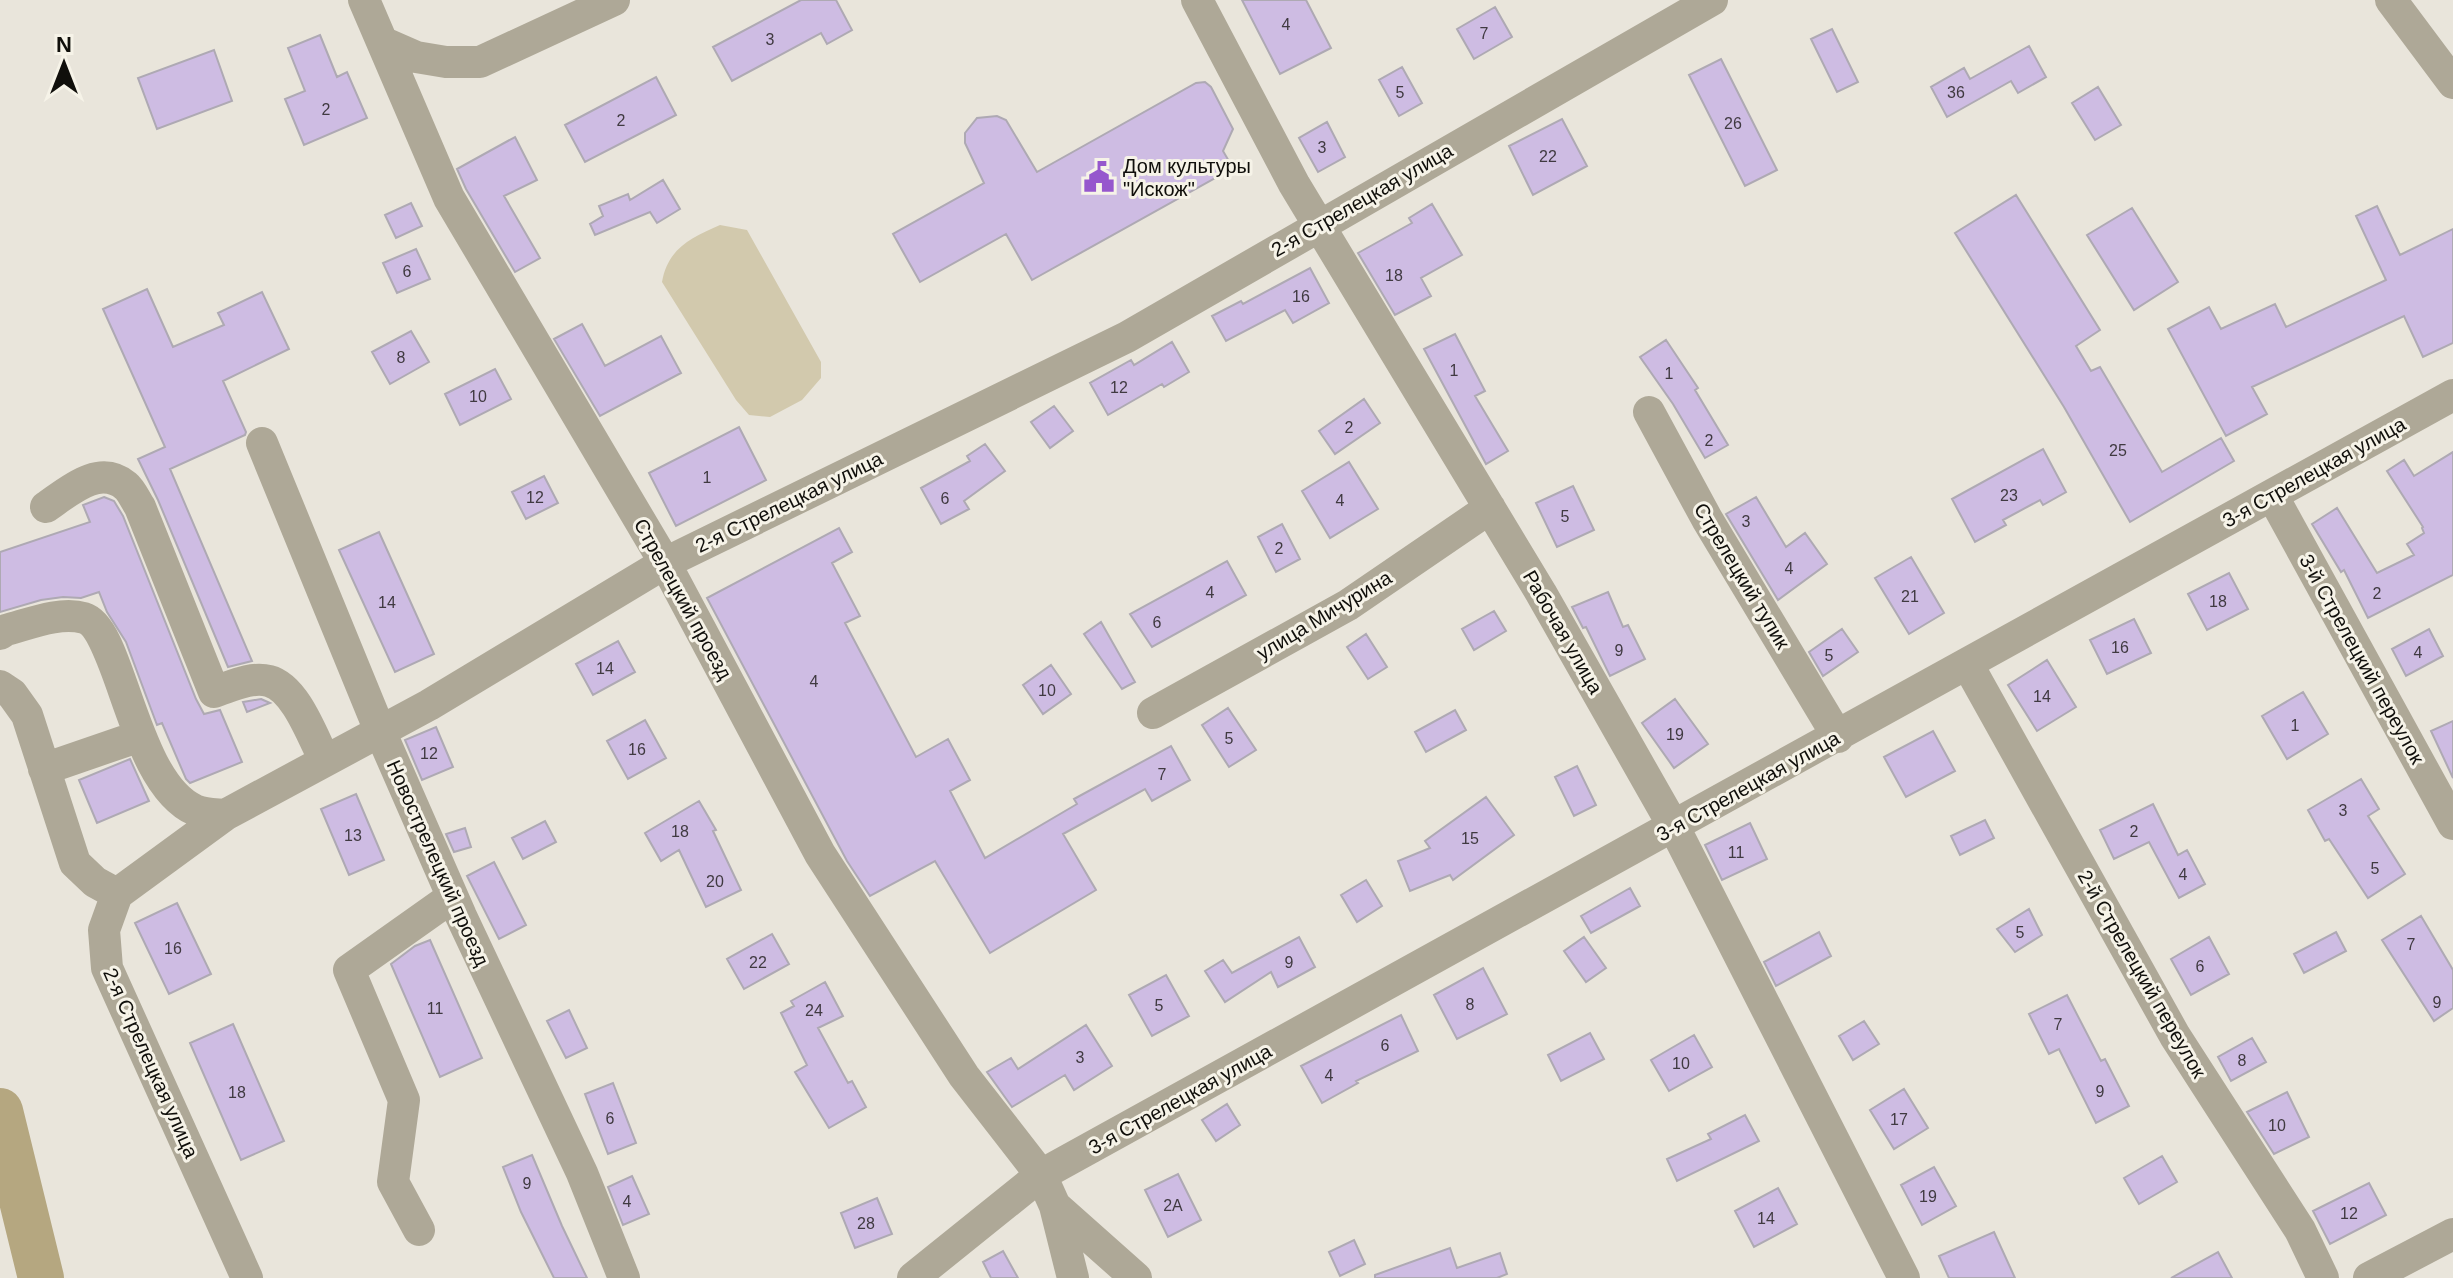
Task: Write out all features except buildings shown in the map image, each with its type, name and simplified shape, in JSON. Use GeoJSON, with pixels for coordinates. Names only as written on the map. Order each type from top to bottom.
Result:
{"type":"FeatureCollection","features":[{"type":"Feature","properties":{"kind":"street","name":"Стрелецкий проезд"},"geometry":{"type":"LineString","coordinates":[[364,0],[449,198],[665,563],[820,854],[964,1076],[1041,1175],[1055,1206]]}},
{"type":"Feature","properties":{"kind":"street"},"geometry":{"type":"LineString","coordinates":[[384,43],[416,57],[446,62],[480,62],[614,0]]}},
{"type":"Feature","properties":{"kind":"street","name":"Рабочая улица"},"geometry":{"type":"LineString","coordinates":[[1197,0],[1294,184],[1541,593],[1674,827],[1904,1278]]}},
{"type":"Feature","properties":{"kind":"street","name":"2-я Стрелецкая улица"},"geometry":{"type":"LineString","coordinates":[[247,1278],[107,968],[104,930],[117,894],[225,815],[380,731],[665,563],[1127,337],[1712,0]]}},
{"type":"Feature","properties":{"kind":"street"},"geometry":{"type":"LineString","coordinates":[[2391,0],[2453,83]]}},
{"type":"Feature","properties":{"kind":"street","name":"3-я Стрелецкая улица"},"geometry":{"type":"LineString","coordinates":[[913,1278],[1041,1175],[2453,395]]}},
{"type":"Feature","properties":{"kind":"street","name":"Стрелецкий тупик"},"geometry":{"type":"LineString","coordinates":[[1649,412],[1707,519],[1838,737]]}},
{"type":"Feature","properties":{"kind":"street","name":"Новострелецкий проезд"},"geometry":{"type":"LineString","coordinates":[[262,443],[380,731],[452,897],[582,1173],[624,1278]]}},
{"type":"Feature","properties":{"kind":"street"},"geometry":{"type":"LineString","coordinates":[[46,507],[84,481],[105,477],[126,485],[140,507],[214,692],[248,681],[269,681],[285,690],[297,705],[325,761]]}},
{"type":"Feature","properties":{"kind":"street","name":"3-й Стрелецкий переулок"},"geometry":{"type":"LineString","coordinates":[[2272,495],[2453,824]]}},
{"type":"Feature","properties":{"kind":"street","name":"улица Мичурина"},"geometry":{"type":"LineString","coordinates":[[1153,713],[1348,605],[1490,508]]}},
{"type":"Feature","properties":{"kind":"street"},"geometry":{"type":"LineString","coordinates":[[0,634],[68,615],[88,619],[104,639],[146,752],[168,789],[195,811],[225,815]]}},
{"type":"Feature","properties":{"kind":"street","name":"2-й Стрелецкий переулок"},"geometry":{"type":"LineString","coordinates":[[1968,665],[2175,1036],[2300,1230],[2323,1278]]}},
{"type":"Feature","properties":{"kind":"street"},"geometry":{"type":"LineString","coordinates":[[0,686],[12,694],[27,715],[75,863],[95,882],[117,894]]}},
{"type":"Feature","properties":{"kind":"street"},"geometry":{"type":"LineString","coordinates":[[44,769],[140,736]]}},
{"type":"Feature","properties":{"kind":"street"},"geometry":{"type":"LineString","coordinates":[[419,1230],[393,1182],[404,1100],[349,970],[452,897]]}},
{"type":"Feature","properties":{"kind":"street"},"geometry":{"type":"LineString","coordinates":[[1055,1206],[1073,1278]]}},
{"type":"Feature","properties":{"kind":"street"},"geometry":{"type":"LineString","coordinates":[[1055,1206],[1136,1278]]}},
{"type":"Feature","properties":{"kind":"street"},"geometry":{"type":"LineString","coordinates":[[2369,1278],[2453,1234]]}},
{"type":"Feature","properties":{"kind":"shaded area"},"geometry":{"type":"Polygon","coordinates":[[[720,225],[747,230],[821,362],[821,378],[802,400],[770,417],[749,415],[736,400],[662,282],[675,252],[690,240],[720,225]]]}},
{"type":"Feature","properties":{"kind":"waterway"},"geometry":{"type":"LineString","coordinates":[[0,1111],[41,1278]]}},
{"type":"Feature","properties":{"kind":"place","name":"Дом культуры \"Искож\""},"geometry":{"type":"Point","coordinates":[1099,177]}}]}
